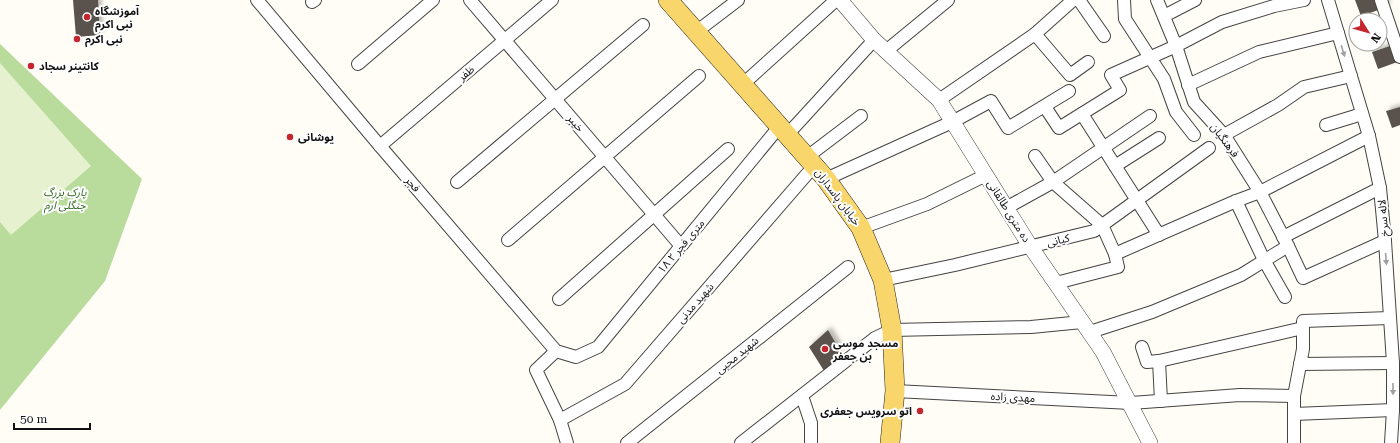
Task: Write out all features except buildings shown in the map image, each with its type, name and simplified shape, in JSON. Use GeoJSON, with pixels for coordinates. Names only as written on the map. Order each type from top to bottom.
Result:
{"type":"FeatureCollection","features":[{"type":"Feature","properties":{"kind":"main road","name":"خیابان پاسداران"},"geometry":{"type":"LineString","coordinates":[[668,0],[816,167],[861,228],[883,280],[892,330],[895,391],[890,443]]}},
{"type":"Feature","properties":{"kind":"street","name":"فجر"},"geometry":{"type":"LineString","coordinates":[[257,0],[556,351]]}},
{"type":"Feature","properties":{"kind":"street"},"geometry":{"type":"LineString","coordinates":[[358,64],[433,0]]}},
{"type":"Feature","properties":{"kind":"street","name":"خیبر"},"geometry":{"type":"LineString","coordinates":[[470,0],[681,246]]}},
{"type":"Feature","properties":{"kind":"street","name":"ظفر"},"geometry":{"type":"LineString","coordinates":[[380,146],[552,0]]}},
{"type":"Feature","properties":{"kind":"street"},"geometry":{"type":"LineString","coordinates":[[696,32],[738,0]]}},
{"type":"Feature","properties":{"kind":"street"},"geometry":{"type":"LineString","coordinates":[[742,85],[836,0]]}},
{"type":"Feature","properties":{"kind":"street","name":"ده متری طالقانی"},"geometry":{"type":"LineString","coordinates":[[840,0],[874,40],[939,100],[1030,246],[1103,352],[1131,403],[1150,443]]}},
{"type":"Feature","properties":{"kind":"street"},"geometry":{"type":"LineString","coordinates":[[886,51],[948,0]]}},
{"type":"Feature","properties":{"kind":"street"},"geometry":{"type":"LineString","coordinates":[[939,100],[1035,34],[1073,0]]}},
{"type":"Feature","properties":{"kind":"street"},"geometry":{"type":"LineString","coordinates":[[1079,0],[1104,36]]}},
{"type":"Feature","properties":{"kind":"street"},"geometry":{"type":"LineString","coordinates":[[1124,0],[1125,19],[1164,79],[1176,112],[1194,135]]}},
{"type":"Feature","properties":{"kind":"street","name":"فرهنگیان"},"geometry":{"type":"LineString","coordinates":[[1157,0],[1176,46],[1194,102],[1224,135],[1260,192],[1286,241],[1303,278],[1385,241]]}},
{"type":"Feature","properties":{"kind":"street"},"geometry":{"type":"LineString","coordinates":[[1164,16],[1195,0]]}},
{"type":"Feature","properties":{"kind":"street"},"geometry":{"type":"LineString","coordinates":[[1045,107],[1059,128],[1120,90],[1111,75],[1176,46],[1222,22],[1274,6],[1304,0]]}},
{"type":"Feature","properties":{"kind":"street","name":"لاله سرخ"},"geometry":{"type":"LineString","coordinates":[[1328,0],[1369,136],[1380,188],[1393,363],[1391,443]]}},
{"type":"Feature","properties":{"kind":"street"},"geometry":{"type":"LineString","coordinates":[[1381,0],[1400,57]]}},
{"type":"Feature","properties":{"kind":"street"},"geometry":{"type":"LineString","coordinates":[[457,182],[643,25]]}},
{"type":"Feature","properties":{"kind":"street"},"geometry":{"type":"LineString","coordinates":[[1188,85],[1258,52],[1338,33]]}},
{"type":"Feature","properties":{"kind":"street"},"geometry":{"type":"LineString","coordinates":[[1035,34],[1070,75],[1088,62]]}},
{"type":"Feature","properties":{"kind":"street","name":"۱۸ متری فجر ۲"},"geometry":{"type":"LineString","coordinates":[[556,351],[576,358],[598,346],[681,246],[783,131],[874,40]]}},
{"type":"Feature","properties":{"kind":"street"},"geometry":{"type":"LineString","coordinates":[[508,240],[699,76]]}},
{"type":"Feature","properties":{"kind":"street"},"geometry":{"type":"LineString","coordinates":[[1224,135],[1278,105],[1304,87],[1351,76]]}},
{"type":"Feature","properties":{"kind":"street"},"geometry":{"type":"LineString","coordinates":[[816,167],[952,122],[991,101],[1008,128],[1045,107],[1069,91]]}},
{"type":"Feature","properties":{"kind":"street"},"geometry":{"type":"LineString","coordinates":[[1082,114],[1159,235]]}},
{"type":"Feature","properties":{"kind":"street"},"geometry":{"type":"LineString","coordinates":[[1326,125],[1362,114]]}},
{"type":"Feature","properties":{"kind":"street"},"geometry":{"type":"LineString","coordinates":[[816,167],[861,116]]}},
{"type":"Feature","properties":{"kind":"street"},"geometry":{"type":"LineString","coordinates":[[1006,208],[1053,182],[1150,116]]}},
{"type":"Feature","properties":{"kind":"street"},"geometry":{"type":"LineString","coordinates":[[1115,254],[1260,192],[1369,136]]}},
{"type":"Feature","properties":{"kind":"street"},"geometry":{"type":"LineString","coordinates":[[1115,166],[1159,138]]}},
{"type":"Feature","properties":{"kind":"street","name":"کیانی"},"geometry":{"type":"LineString","coordinates":[[883,280],[955,265],[1094,231],[1209,148]]}},
{"type":"Feature","properties":{"kind":"street"},"geometry":{"type":"LineString","coordinates":[[559,299],[728,149]]}},
{"type":"Feature","properties":{"kind":"street"},"geometry":{"type":"LineString","coordinates":[[1035,156],[1053,182],[1102,226],[1115,254],[1118,267],[1056,284]]}},
{"type":"Feature","properties":{"kind":"street","name":"شهید مدنی"},"geometry":{"type":"LineString","coordinates":[[560,420],[625,384],[816,167]]}},
{"type":"Feature","properties":{"kind":"street"},"geometry":{"type":"LineString","coordinates":[[861,228],[927,204],[986,175]]}},
{"type":"Feature","properties":{"kind":"street"},"geometry":{"type":"LineString","coordinates":[[741,443],[875,338],[892,330],[1086,327],[1152,312],[1241,275],[1264,260],[1286,241],[1380,188]]}},
{"type":"Feature","properties":{"kind":"street"},"geometry":{"type":"LineString","coordinates":[[1236,201],[1264,260],[1285,297]]}},
{"type":"Feature","properties":{"kind":"street","name":"شهید محبی"},"geometry":{"type":"LineString","coordinates":[[627,443],[848,267]]}},
{"type":"Feature","properties":{"kind":"street"},"geometry":{"type":"LineString","coordinates":[[1142,347],[1147,362],[1160,361],[1303,325],[1390,318]]}},
{"type":"Feature","properties":{"kind":"street"},"geometry":{"type":"LineString","coordinates":[[1294,443],[1294,396],[1303,349],[1303,325]]}},
{"type":"Feature","properties":{"kind":"street"},"geometry":{"type":"LineString","coordinates":[[556,351],[536,370],[560,420],[567,443]]}},
{"type":"Feature","properties":{"kind":"street"},"geometry":{"type":"LineString","coordinates":[[1160,361],[1162,401]]}},
{"type":"Feature","properties":{"kind":"street"},"geometry":{"type":"LineString","coordinates":[[1300,364],[1393,363]]}},
{"type":"Feature","properties":{"kind":"street","name":"مهدی زاده"},"geometry":{"type":"LineString","coordinates":[[895,391],[1131,403],[1240,396],[1294,396]]}},
{"type":"Feature","properties":{"kind":"street"},"geometry":{"type":"LineString","coordinates":[[802,396],[810,423],[811,443]]}},
{"type":"Feature","properties":{"kind":"street"},"geometry":{"type":"LineString","coordinates":[[1294,414],[1393,410]]}},
{"type":"Feature","properties":{"kind":"green space","name":"پارک بزرگ جنگلی ارم"},"geometry":{"type":"Polygon","coordinates":[[[0,44],[142,179],[105,281],[0,410],[0,44]]]}},
{"type":"Feature","properties":{"kind":"green space"},"geometry":{"type":"Polygon","coordinates":[[[0,63],[91,166],[11,235],[0,222],[0,63]]]}},
{"type":"Feature","properties":{"kind":"place","name":"آموزشگاه نبی اکرم"},"geometry":{"type":"Point","coordinates":[87,17]}},
{"type":"Feature","properties":{"kind":"place","name":"نبی اکرم"},"geometry":{"type":"Point","coordinates":[77,39]}},
{"type":"Feature","properties":{"kind":"place","name":"کانتینر سجاد"},"geometry":{"type":"Point","coordinates":[31,66]}},
{"type":"Feature","properties":{"kind":"place","name":"یوشانی"},"geometry":{"type":"Point","coordinates":[290,137]}},
{"type":"Feature","properties":{"kind":"place","name":"مسجد موسی بن جعفر"},"geometry":{"type":"Point","coordinates":[825,349]}},
{"type":"Feature","properties":{"kind":"place","name":"اتو سرویس جعفری"},"geometry":{"type":"Point","coordinates":[920,411]}}]}
